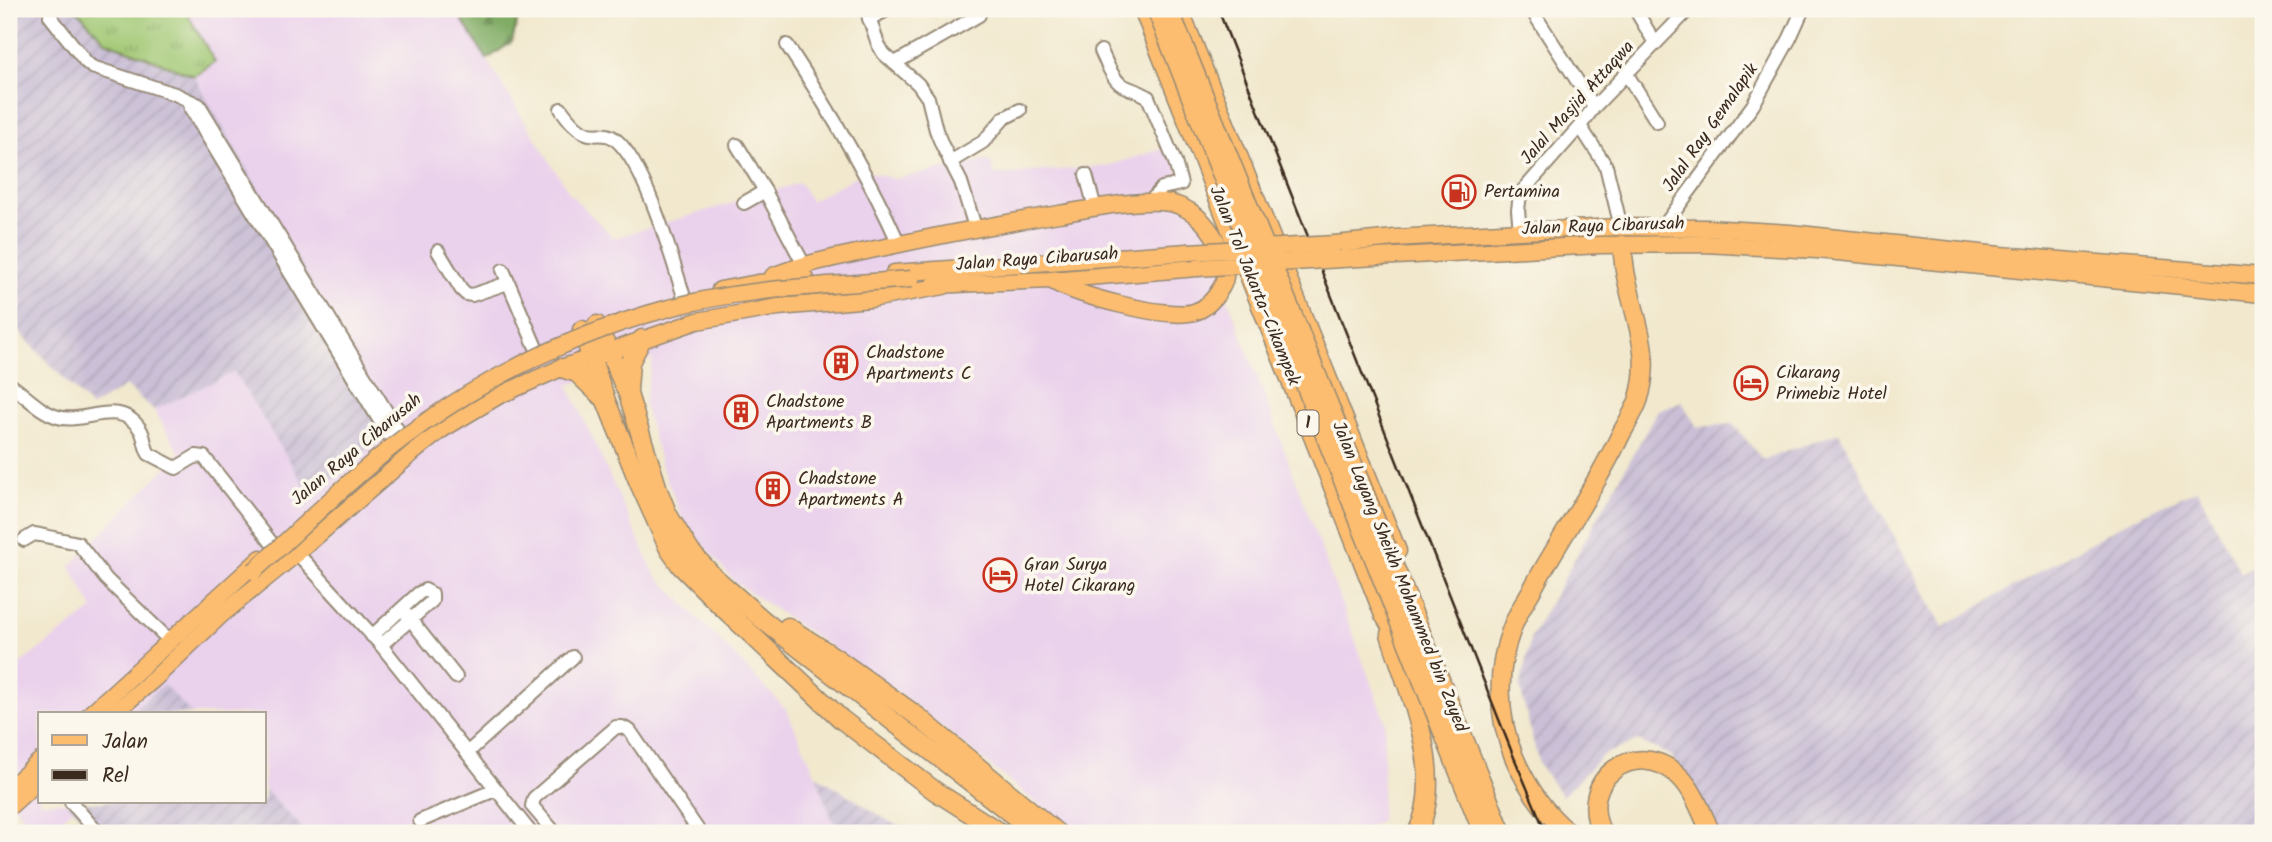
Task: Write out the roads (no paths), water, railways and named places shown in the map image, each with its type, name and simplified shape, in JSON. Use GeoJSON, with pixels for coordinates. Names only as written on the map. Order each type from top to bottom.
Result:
{"type":"FeatureCollection","features":[{"type":"Feature","properties":{"kind":"highway","name":"Jalan Tol Jakarta–Cikampek"},"geometry":{"type":"LineString","coordinates":[[1143,9],[1384,615],[1405,649],[1481,833]]}},
{"type":"Feature","properties":{"kind":"highway","name":"Jalan Layang Sheikh Mohammed bin Zayed"},"geometry":{"type":"LineString","coordinates":[[1156,9],[1481,833]]}},
{"type":"Feature","properties":{"kind":"highway","name":"Jalan Layang Sheikh Mohammed bin Zayed"},"geometry":{"type":"LineString","coordinates":[[1169,9],[1502,833]]}},
{"type":"Feature","properties":{"kind":"highway","name":"Jalan Tol Jakarta–Cikampek"},"geometry":{"type":"LineString","coordinates":[[1179,9],[1511,833]]}},
{"type":"Feature","properties":{"kind":"highway"},"geometry":{"type":"LineString","coordinates":[[1569,833],[1540,804],[1527,785],[1508,742],[1501,712],[1502,670],[1512,627],[1612,453],[1637,402],[1644,361],[1643,340],[1626,276],[1622,236]]}},
{"type":"Feature","properties":{"kind":"highway"},"geometry":{"type":"LineString","coordinates":[[583,330],[606,401],[656,523],[681,566],[841,719],[936,791],[1001,833]]}},
{"type":"Feature","properties":{"kind":"highway"},"geometry":{"type":"LineString","coordinates":[[635,341],[630,362],[628,394],[659,493],[668,515],[690,551],[714,577],[748,606],[1036,833]]}},
{"type":"Feature","properties":{"kind":"highway"},"geometry":{"type":"LineString","coordinates":[[593,356],[628,394]]}},
{"type":"Feature","properties":{"kind":"highway"},"geometry":{"type":"LineString","coordinates":[[561,368],[577,373],[606,401]]}},
{"type":"Feature","properties":{"kind":"highway"},"geometry":{"type":"LineString","coordinates":[[748,606],[776,619],[917,716],[1057,833]]}},
{"type":"Feature","properties":{"kind":"highway"},"geometry":{"type":"LineString","coordinates":[[1384,615],[1414,705],[1422,739],[1428,796],[1417,833]]}},
{"type":"Feature","properties":{"kind":"highway"},"geometry":{"type":"LineString","coordinates":[[1602,833],[1596,821],[1597,789],[1612,770],[1625,763],[1646,761],[1661,765],[1678,775],[1692,794],[1711,833]]}},
{"type":"Feature","properties":{"kind":"main road"},"geometry":{"type":"LineString","coordinates":[[758,283],[804,265],[975,228],[1095,208],[1149,203],[1169,203],[1198,216],[1210,229],[1222,255],[1225,276],[1221,289],[1205,306],[1195,312],[1181,314],[1122,304],[1060,287],[1051,280]]}},
{"type":"Feature","properties":{"kind":"main road","name":"Jalan Raya Cibarusah"},"geometry":{"type":"LineString","coordinates":[[92,712],[396,437],[428,412],[478,380],[537,350],[620,316],[684,297],[758,283],[946,269],[1188,252],[1338,251],[1622,236],[1663,227],[1790,233],[2000,255],[2263,276]]}},
{"type":"Feature","properties":{"kind":"main road"},"geometry":{"type":"LineString","coordinates":[[1663,227],[1665,244]]}},
{"type":"Feature","properties":{"kind":"main road","name":"Jalan Raya Cibarusah"},"geometry":{"type":"LineString","coordinates":[[115,712],[220,615],[441,430],[498,396],[561,368],[697,321],[778,307],[900,295],[944,286],[1197,268],[1338,251],[1395,238],[1520,231],[1622,236],[1665,244],[1817,250],[2263,294]]}},
{"type":"Feature","properties":{"kind":"main road","name":"Jalan Raya Cibarusah"},"geometry":{"type":"LineString","coordinates":[[911,282],[946,269]]}},
{"type":"Feature","properties":{"kind":"main road","name":"Jalan Raya Cibarusah"},"geometry":{"type":"LineString","coordinates":[[184,627],[198,623],[401,448],[435,422],[521,370],[576,347],[665,317],[747,300],[911,282],[944,286]]}},
{"type":"Feature","properties":{"kind":"main road"},"geometry":{"type":"LineString","coordinates":[[620,316],[615,324],[620,339],[635,341]]}},
{"type":"Feature","properties":{"kind":"main road","name":"Jalan Raya Cibarusah"},"geometry":{"type":"LineString","coordinates":[[220,615],[256,573]]}},
{"type":"Feature","properties":{"kind":"main road"},"geometry":{"type":"LineString","coordinates":[[9,789],[38,763]]}},
{"type":"Feature","properties":{"kind":"main road"},"geometry":{"type":"LineString","coordinates":[[9,807],[38,781]]}},
{"type":"Feature","properties":{"kind":"street"},"geometry":{"type":"LineString","coordinates":[[889,9],[867,14],[878,44],[918,84],[928,98],[936,130],[961,181],[975,228]]}},
{"type":"Feature","properties":{"kind":"street"},"geometry":{"type":"LineString","coordinates":[[1531,9],[1594,107]]}},
{"type":"Feature","properties":{"kind":"street"},"geometry":{"type":"LineString","coordinates":[[1635,9],[1655,43]]}},
{"type":"Feature","properties":{"kind":"street","name":"Jalal Masjid Attaqwa"},"geometry":{"type":"LineString","coordinates":[[1520,231],[1520,194],[1580,127],[1594,107],[1689,9]]}},
{"type":"Feature","properties":{"kind":"street","name":"Jalal Ray Gemalapik"},"geometry":{"type":"LineString","coordinates":[[1663,227],[1754,105],[1803,9]]}},
{"type":"Feature","properties":{"kind":"street"},"geometry":{"type":"LineString","coordinates":[[895,63],[979,15]]}},
{"type":"Feature","properties":{"kind":"street"},"geometry":{"type":"LineString","coordinates":[[50,16],[92,67],[189,101],[191,109],[396,437]]}},
{"type":"Feature","properties":{"kind":"street"},"geometry":{"type":"LineString","coordinates":[[787,45],[827,106],[878,198],[899,244]]}},
{"type":"Feature","properties":{"kind":"street"},"geometry":{"type":"LineString","coordinates":[[1101,51],[1116,80],[1148,97],[1175,162],[1181,184],[1162,188],[1149,203]]}},
{"type":"Feature","properties":{"kind":"street"},"geometry":{"type":"LineString","coordinates":[[1626,74],[1657,122]]}},
{"type":"Feature","properties":{"kind":"street"},"geometry":{"type":"LineString","coordinates":[[561,109],[573,124],[584,132],[605,134],[616,139],[636,166],[661,225],[684,297]]}},
{"type":"Feature","properties":{"kind":"street"},"geometry":{"type":"LineString","coordinates":[[950,162],[983,142],[1004,118],[1020,110]]}},
{"type":"Feature","properties":{"kind":"street"},"geometry":{"type":"LineString","coordinates":[[1580,127],[1606,166],[1622,236]]}},
{"type":"Feature","properties":{"kind":"street"},"geometry":{"type":"LineString","coordinates":[[737,145],[804,265]]}},
{"type":"Feature","properties":{"kind":"street"},"geometry":{"type":"LineString","coordinates":[[1086,175],[1095,208]]}},
{"type":"Feature","properties":{"kind":"street"},"geometry":{"type":"LineString","coordinates":[[744,203],[765,191]]}},
{"type":"Feature","properties":{"kind":"street"},"geometry":{"type":"LineString","coordinates":[[438,251],[466,294],[472,295],[508,283]]}},
{"type":"Feature","properties":{"kind":"street"},"geometry":{"type":"LineString","coordinates":[[503,270],[537,350]]}},
{"type":"Feature","properties":{"kind":"street"},"geometry":{"type":"LineString","coordinates":[[9,384],[46,411],[62,419],[108,412],[132,420],[141,430],[149,454],[176,468],[196,456],[204,457],[274,546]]}},
{"type":"Feature","properties":{"kind":"street"},"geometry":{"type":"LineString","coordinates":[[24,540],[34,534],[78,543],[114,588],[169,640]]}},
{"type":"Feature","properties":{"kind":"street"},"geometry":{"type":"LineString","coordinates":[[297,553],[377,641],[530,833]]}},
{"type":"Feature","properties":{"kind":"street"},"geometry":{"type":"LineString","coordinates":[[377,641],[406,615],[456,677]]}},
{"type":"Feature","properties":{"kind":"street"},"geometry":{"type":"LineString","coordinates":[[467,753],[573,657]]}},
{"type":"Feature","properties":{"kind":"street"},"geometry":{"type":"LineString","coordinates":[[555,833],[533,806],[534,798],[619,726],[630,731],[700,833]]}},
{"type":"Feature","properties":{"kind":"street"},"geometry":{"type":"LineString","coordinates":[[420,821],[495,790]]}},
{"type":"Feature","properties":{"kind":"street"},"geometry":{"type":"LineString","coordinates":[[73,804],[98,833]]}},
{"type":"Feature","properties":{"kind":"railway"},"geometry":{"type":"LineString","coordinates":[[1218,9],[1546,833]]}},
{"type":"Feature","properties":{"kind":"place","name":"Pertamina"},"geometry":{"type":"Point","coordinates":[1459,192]}},
{"type":"Feature","properties":{"kind":"place","name":"Chadstone Apartments C"},"geometry":{"type":"Point","coordinates":[841,363]}},
{"type":"Feature","properties":{"kind":"place","name":"Cikarang Primebiz Hotel"},"geometry":{"type":"Point","coordinates":[1751,383]}},
{"type":"Feature","properties":{"kind":"place","name":"Chadstone Apartments B"},"geometry":{"type":"Point","coordinates":[741,412]}},
{"type":"Feature","properties":{"kind":"place","name":"Chadstone Apartments A"},"geometry":{"type":"Point","coordinates":[773,489]}},
{"type":"Feature","properties":{"kind":"place","name":"Gran Surya Hotel Cikarang"},"geometry":{"type":"Point","coordinates":[1000,575]}}]}
